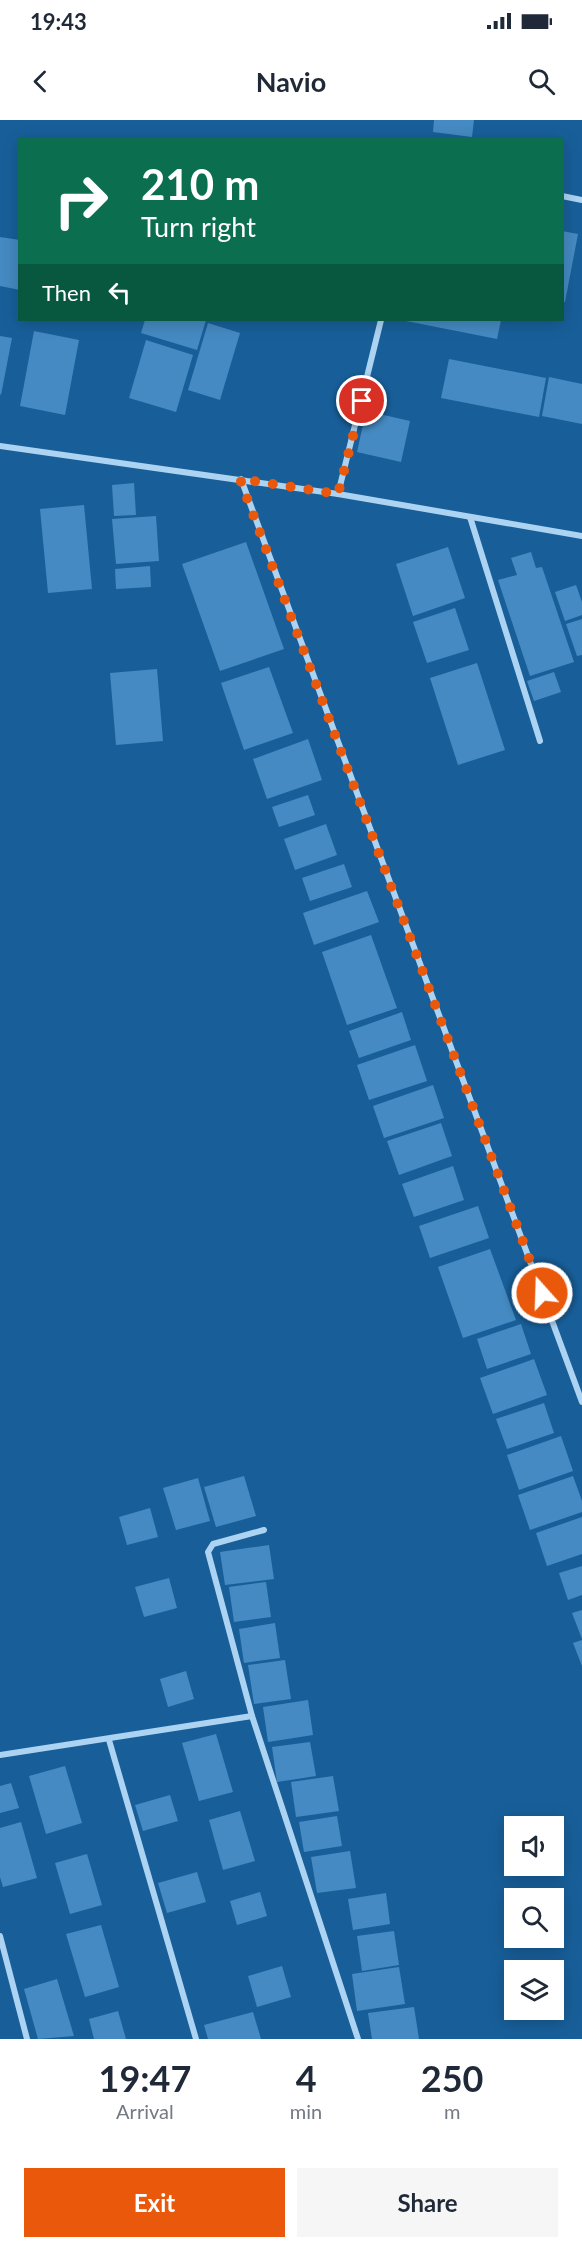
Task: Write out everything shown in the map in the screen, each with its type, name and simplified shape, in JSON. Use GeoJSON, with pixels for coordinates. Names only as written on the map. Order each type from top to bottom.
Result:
{"type":"FeatureCollection","features":[{"type":"Feature","properties":{"kind":"street"},"geometry":{"type":"LineString","coordinates":[[564,196],[582,200]]}},
{"type":"Feature","properties":{"kind":"street"},"geometry":{"type":"LineString","coordinates":[[338,494],[381,321]]}},
{"type":"Feature","properties":{"kind":"street"},"geometry":{"type":"LineString","coordinates":[[0,446],[338,494],[582,536]]}},
{"type":"Feature","properties":{"kind":"street"},"geometry":{"type":"LineString","coordinates":[[240,479],[582,1402]]}},
{"type":"Feature","properties":{"kind":"street"},"geometry":{"type":"LineString","coordinates":[[470,517],[540,741]]}},
{"type":"Feature","properties":{"kind":"street"},"geometry":{"type":"LineString","coordinates":[[264,1530],[213,1544],[208,1550],[252,1716],[358,2039]]}},
{"type":"Feature","properties":{"kind":"street"},"geometry":{"type":"LineString","coordinates":[[0,1755],[109,1740],[252,1716]]}},
{"type":"Feature","properties":{"kind":"street"},"geometry":{"type":"LineString","coordinates":[[109,1740],[196,2039]]}},
{"type":"Feature","properties":{"kind":"street"},"geometry":{"type":"LineString","coordinates":[[0,1936],[27,2039]]}},
{"type":"Feature","properties":{"kind":"building"},"geometry":{"type":"Polygon","coordinates":[[[434,120],[474,120],[472,137],[433,132],[434,120]]]}},
{"type":"Feature","properties":{"kind":"building"},"geometry":{"type":"Polygon","coordinates":[[[564,231],[578,234],[564,302],[564,231]]]}},
{"type":"Feature","properties":{"kind":"building"},"geometry":{"type":"Polygon","coordinates":[[[0,237],[18,240],[18,290],[0,286],[0,237]]]}},
{"type":"Feature","properties":{"kind":"building"},"geometry":{"type":"Polygon","coordinates":[[[145,321],[206,321],[197,350],[141,333],[145,321]]]}},
{"type":"Feature","properties":{"kind":"building"},"geometry":{"type":"Polygon","coordinates":[[[406,321],[501,321],[497,339],[406,321]]]}},
{"type":"Feature","properties":{"kind":"building"},"geometry":{"type":"Polygon","coordinates":[[[208,323],[240,333],[220,400],[188,390],[208,323]]]}},
{"type":"Feature","properties":{"kind":"building"},"geometry":{"type":"Polygon","coordinates":[[[34,331],[79,340],[65,415],[20,406],[34,331]]]}},
{"type":"Feature","properties":{"kind":"building"},"geometry":{"type":"Polygon","coordinates":[[[0,336],[12,338],[1,395],[0,394],[0,336]]]}},
{"type":"Feature","properties":{"kind":"building"},"geometry":{"type":"Polygon","coordinates":[[[146,340],[193,355],[176,412],[129,398],[146,340]]]}},
{"type":"Feature","properties":{"kind":"building"},"geometry":{"type":"Polygon","coordinates":[[[449,359],[546,378],[539,417],[441,398],[449,359]]]}},
{"type":"Feature","properties":{"kind":"building"},"geometry":{"type":"Polygon","coordinates":[[[549,377],[582,384],[582,424],[542,416],[549,377]]]}},
{"type":"Feature","properties":{"kind":"building"},"geometry":{"type":"Polygon","coordinates":[[[366,411],[410,421],[401,462],[357,452],[366,411]]]}},
{"type":"Feature","properties":{"kind":"building"},"geometry":{"type":"Polygon","coordinates":[[[134,483],[136,515],[114,516],[112,485],[134,483]]]}},
{"type":"Feature","properties":{"kind":"building"},"geometry":{"type":"Polygon","coordinates":[[[84,505],[92,589],[48,593],[40,509],[84,505]]]}},
{"type":"Feature","properties":{"kind":"building"},"geometry":{"type":"Polygon","coordinates":[[[156,516],[159,561],[116,564],[112,519],[156,516]]]}},
{"type":"Feature","properties":{"kind":"building"},"geometry":{"type":"Polygon","coordinates":[[[246,542],[284,649],[220,671],[182,564],[246,542]]]}},
{"type":"Feature","properties":{"kind":"building"},"geometry":{"type":"Polygon","coordinates":[[[448,547],[465,598],[413,616],[396,564],[448,547]]]}},
{"type":"Feature","properties":{"kind":"building"},"geometry":{"type":"Polygon","coordinates":[[[531,552],[536,568],[542,567],[574,662],[530,676],[498,580],[517,575],[511,558],[531,552]]]}},
{"type":"Feature","properties":{"kind":"building"},"geometry":{"type":"Polygon","coordinates":[[[150,566],[151,587],[116,589],[115,569],[150,566]]]}},
{"type":"Feature","properties":{"kind":"building"},"geometry":{"type":"Polygon","coordinates":[[[576,585],[582,602],[582,615],[565,621],[555,592],[576,585]]]}},
{"type":"Feature","properties":{"kind":"building"},"geometry":{"type":"Polygon","coordinates":[[[455,608],[469,650],[427,663],[413,622],[455,608]]]}},
{"type":"Feature","properties":{"kind":"building"},"geometry":{"type":"Polygon","coordinates":[[[582,619],[582,655],[577,656],[566,624],[582,619]]]}},
{"type":"Feature","properties":{"kind":"building"},"geometry":{"type":"Polygon","coordinates":[[[477,663],[505,750],[458,765],[430,678],[477,663]]]}},
{"type":"Feature","properties":{"kind":"building"},"geometry":{"type":"Polygon","coordinates":[[[269,667],[293,733],[244,750],[221,683],[269,667]]]}},
{"type":"Feature","properties":{"kind":"building"},"geometry":{"type":"Polygon","coordinates":[[[157,669],[163,741],[116,745],[110,673],[157,669]]]}},
{"type":"Feature","properties":{"kind":"building"},"geometry":{"type":"Polygon","coordinates":[[[554,672],[561,692],[534,701],[527,681],[554,672]]]}},
{"type":"Feature","properties":{"kind":"building"},"geometry":{"type":"Polygon","coordinates":[[[308,739],[322,780],[267,799],[253,759],[308,739]]]}},
{"type":"Feature","properties":{"kind":"building"},"geometry":{"type":"Polygon","coordinates":[[[308,795],[315,815],[279,827],[272,807],[308,795]]]}},
{"type":"Feature","properties":{"kind":"building"},"geometry":{"type":"Polygon","coordinates":[[[326,824],[337,855],[295,870],[284,839],[326,824]]]}},
{"type":"Feature","properties":{"kind":"building"},"geometry":{"type":"Polygon","coordinates":[[[344,864],[352,887],[310,901],[302,878],[344,864]]]}},
{"type":"Feature","properties":{"kind":"building"},"geometry":{"type":"Polygon","coordinates":[[[367,891],[379,922],[314,945],[303,913],[367,891]]]}},
{"type":"Feature","properties":{"kind":"building"},"geometry":{"type":"Polygon","coordinates":[[[371,935],[397,1008],[347,1025],[322,952],[371,935]]]}},
{"type":"Feature","properties":{"kind":"building"},"geometry":{"type":"Polygon","coordinates":[[[402,1012],[411,1040],[359,1058],[349,1031],[402,1012]]]}},
{"type":"Feature","properties":{"kind":"building"},"geometry":{"type":"Polygon","coordinates":[[[415,1045],[427,1081],[369,1100],[357,1065],[415,1045]]]}},
{"type":"Feature","properties":{"kind":"building"},"geometry":{"type":"Polygon","coordinates":[[[433,1085],[444,1118],[384,1138],[373,1106],[433,1085]]]}},
{"type":"Feature","properties":{"kind":"building"},"geometry":{"type":"Polygon","coordinates":[[[441,1123],[452,1156],[399,1175],[387,1141],[441,1123]]]}},
{"type":"Feature","properties":{"kind":"building"},"geometry":{"type":"Polygon","coordinates":[[[453,1166],[464,1200],[414,1217],[402,1184],[453,1166]]]}},
{"type":"Feature","properties":{"kind":"building"},"geometry":{"type":"Polygon","coordinates":[[[478,1206],[489,1238],[430,1258],[419,1226],[478,1206]]]}},
{"type":"Feature","properties":{"kind":"building"},"geometry":{"type":"Polygon","coordinates":[[[490,1249],[516,1320],[463,1338],[438,1267],[490,1249]]]}},
{"type":"Feature","properties":{"kind":"building"},"geometry":{"type":"Polygon","coordinates":[[[521,1324],[531,1354],[487,1369],[477,1339],[521,1324]]]}},
{"type":"Feature","properties":{"kind":"building"},"geometry":{"type":"Polygon","coordinates":[[[534,1359],[547,1395],[493,1414],[480,1378],[534,1359]]]}},
{"type":"Feature","properties":{"kind":"building"},"geometry":{"type":"Polygon","coordinates":[[[544,1403],[554,1433],[507,1449],[496,1419],[544,1403]]]}},
{"type":"Feature","properties":{"kind":"building"},"geometry":{"type":"Polygon","coordinates":[[[561,1436],[573,1471],[519,1490],[507,1455],[561,1436]]]}},
{"type":"Feature","properties":{"kind":"building"},"geometry":{"type":"Polygon","coordinates":[[[244,1476],[256,1516],[216,1527],[204,1487],[244,1476]]]}},
{"type":"Feature","properties":{"kind":"building"},"geometry":{"type":"Polygon","coordinates":[[[573,1476],[582,1501],[582,1512],[530,1530],[518,1495],[573,1476]]]}},
{"type":"Feature","properties":{"kind":"building"},"geometry":{"type":"Polygon","coordinates":[[[198,1478],[210,1521],[176,1530],[163,1488],[198,1478]]]}},
{"type":"Feature","properties":{"kind":"building"},"geometry":{"type":"Polygon","coordinates":[[[150,1508],[158,1537],[127,1545],[119,1517],[150,1508]]]}},
{"type":"Feature","properties":{"kind":"building"},"geometry":{"type":"Polygon","coordinates":[[[582,1517],[582,1554],[547,1566],[536,1533],[582,1517]]]}},
{"type":"Feature","properties":{"kind":"building"},"geometry":{"type":"Polygon","coordinates":[[[269,1545],[274,1579],[225,1585],[220,1552],[269,1545]]]}},
{"type":"Feature","properties":{"kind":"building"},"geometry":{"type":"Polygon","coordinates":[[[582,1566],[582,1595],[568,1600],[559,1573],[582,1566]]]}},
{"type":"Feature","properties":{"kind":"building"},"geometry":{"type":"Polygon","coordinates":[[[169,1578],[177,1608],[144,1617],[135,1587],[169,1578]]]}},
{"type":"Feature","properties":{"kind":"building"},"geometry":{"type":"Polygon","coordinates":[[[266,1582],[271,1617],[234,1622],[229,1587],[266,1582]]]}},
{"type":"Feature","properties":{"kind":"building"},"geometry":{"type":"Polygon","coordinates":[[[582,1610],[582,1639],[572,1613],[582,1610]]]}},
{"type":"Feature","properties":{"kind":"building"},"geometry":{"type":"Polygon","coordinates":[[[275,1623],[280,1658],[244,1663],[239,1629],[275,1623]]]}},
{"type":"Feature","properties":{"kind":"building"},"geometry":{"type":"Polygon","coordinates":[[[582,1640],[582,1666],[573,1643],[582,1640]]]}},
{"type":"Feature","properties":{"kind":"building"},"geometry":{"type":"Polygon","coordinates":[[[285,1660],[291,1699],[254,1704],[248,1665],[285,1660]]]}},
{"type":"Feature","properties":{"kind":"building"},"geometry":{"type":"Polygon","coordinates":[[[186,1671],[194,1699],[168,1707],[160,1679],[186,1671]]]}},
{"type":"Feature","properties":{"kind":"building"},"geometry":{"type":"Polygon","coordinates":[[[308,1700],[313,1735],[268,1742],[263,1707],[308,1700]]]}},
{"type":"Feature","properties":{"kind":"building"},"geometry":{"type":"Polygon","coordinates":[[[216,1734],[233,1792],[199,1801],[182,1743],[216,1734]]]}},
{"type":"Feature","properties":{"kind":"building"},"geometry":{"type":"Polygon","coordinates":[[[310,1742],[316,1776],[277,1782],[272,1747],[310,1742]]]}},
{"type":"Feature","properties":{"kind":"building"},"geometry":{"type":"Polygon","coordinates":[[[65,1766],[82,1823],[46,1834],[29,1776],[65,1766]]]}},
{"type":"Feature","properties":{"kind":"building"},"geometry":{"type":"Polygon","coordinates":[[[333,1776],[339,1811],[296,1817],[291,1782],[333,1776]]]}},
{"type":"Feature","properties":{"kind":"building"},"geometry":{"type":"Polygon","coordinates":[[[11,1783],[19,1808],[0,1813],[0,1786],[11,1783]]]}},
{"type":"Feature","properties":{"kind":"building"},"geometry":{"type":"Polygon","coordinates":[[[170,1795],[178,1821],[143,1831],[135,1805],[170,1795]]]}},
{"type":"Feature","properties":{"kind":"building"},"geometry":{"type":"Polygon","coordinates":[[[240,1811],[255,1861],[223,1870],[209,1820],[240,1811]]]}},
{"type":"Feature","properties":{"kind":"building"},"geometry":{"type":"Polygon","coordinates":[[[337,1816],[342,1846],[304,1852],[299,1822],[337,1816]]]}},
{"type":"Feature","properties":{"kind":"building"},"geometry":{"type":"Polygon","coordinates":[[[21,1822],[37,1878],[3,1887],[0,1877],[0,1828],[21,1822]]]}},
{"type":"Feature","properties":{"kind":"building"},"geometry":{"type":"Polygon","coordinates":[[[350,1851],[356,1888],[317,1893],[311,1857],[350,1851]]]}},
{"type":"Feature","properties":{"kind":"building"},"geometry":{"type":"Polygon","coordinates":[[[87,1854],[102,1905],[70,1914],[55,1863],[87,1854]]]}},
{"type":"Feature","properties":{"kind":"building"},"geometry":{"type":"Polygon","coordinates":[[[197,1872],[206,1902],[167,1913],[158,1883],[197,1872]]]}},
{"type":"Feature","properties":{"kind":"building"},"geometry":{"type":"Polygon","coordinates":[[[260,1892],[267,1916],[237,1925],[230,1901],[260,1892]]]}},
{"type":"Feature","properties":{"kind":"building"},"geometry":{"type":"Polygon","coordinates":[[[386,1893],[390,1924],[353,1930],[348,1899],[386,1893]]]}},
{"type":"Feature","properties":{"kind":"building"},"geometry":{"type":"Polygon","coordinates":[[[101,1925],[119,1987],[85,1997],[66,1934],[101,1925]]]}},
{"type":"Feature","properties":{"kind":"building"},"geometry":{"type":"Polygon","coordinates":[[[394,1931],[399,1965],[362,1971],[357,1936],[394,1931]]]}},
{"type":"Feature","properties":{"kind":"building"},"geometry":{"type":"Polygon","coordinates":[[[282,1966],[291,1997],[257,2007],[248,1976],[282,1966]]]}},
{"type":"Feature","properties":{"kind":"building"},"geometry":{"type":"Polygon","coordinates":[[[399,1967],[405,2004],[357,2011],[352,1974],[399,1967]]]}},
{"type":"Feature","properties":{"kind":"building"},"geometry":{"type":"Polygon","coordinates":[[[57,1979],[74,2036],[38,2039],[24,1989],[57,1979]]]}},
{"type":"Feature","properties":{"kind":"building"},"geometry":{"type":"Polygon","coordinates":[[[414,2007],[419,2039],[372,2039],[368,2013],[414,2007]]]}},
{"type":"Feature","properties":{"kind":"building"},"geometry":{"type":"Polygon","coordinates":[[[118,2011],[126,2039],[94,2039],[89,2019],[118,2011]]]}},
{"type":"Feature","properties":{"kind":"building"},"geometry":{"type":"Polygon","coordinates":[[[253,2012],[261,2039],[208,2039],[204,2025],[253,2012]]]}},
{"type":"Feature","properties":{"kind":"route"},"geometry":{"type":"LineString","coordinates":[[362,401],[338,494],[240,479],[542,1293]]}}]}
